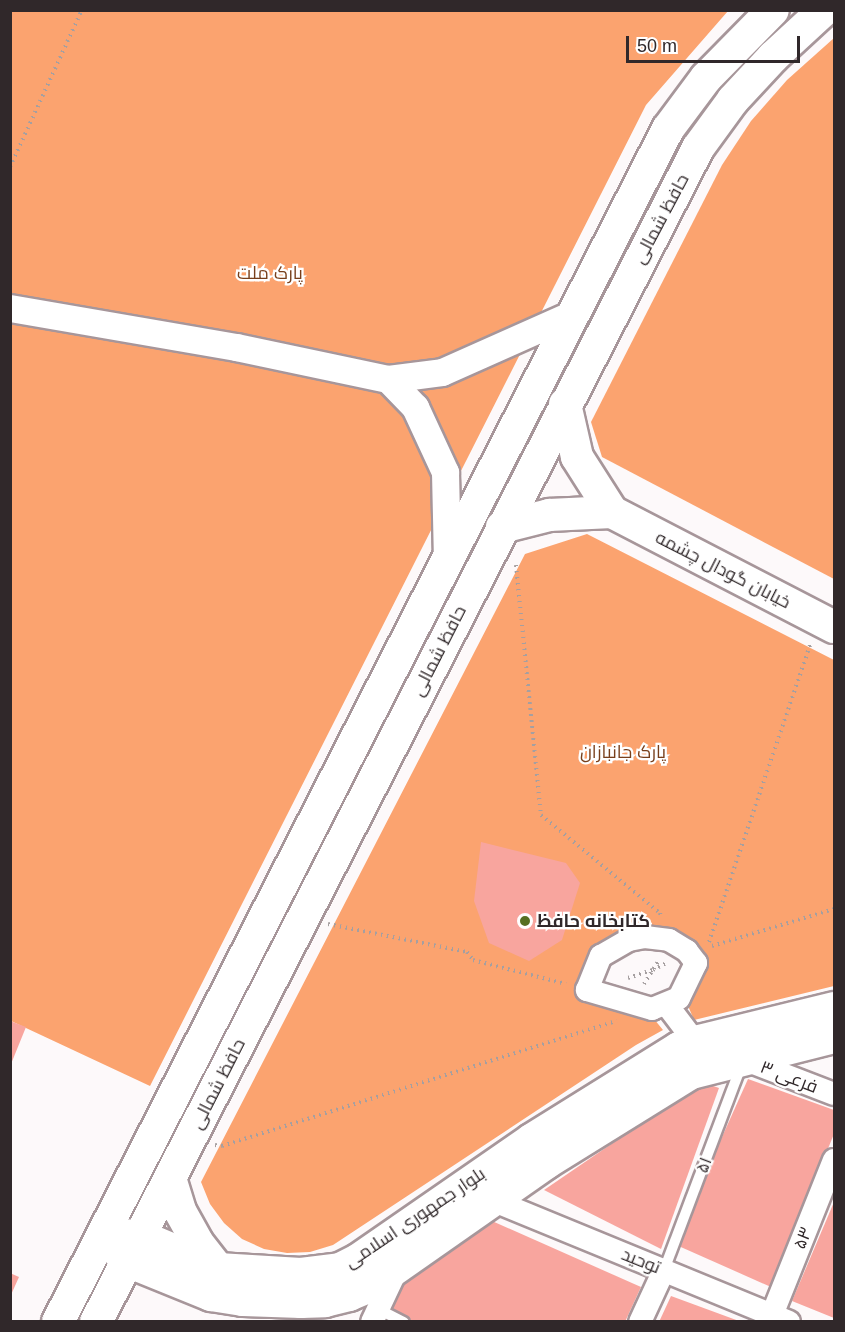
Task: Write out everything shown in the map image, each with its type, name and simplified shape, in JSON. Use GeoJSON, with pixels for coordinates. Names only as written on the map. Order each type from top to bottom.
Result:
{"type":"FeatureCollection","features":[{"type":"Feature","properties":{"kind":"main road","name":"حافظ شمالی"},"geometry":{"type":"LineString","coordinates":[[58,1322],[668,129],[706,78],[773,10]]}},
{"type":"Feature","properties":{"kind":"main road","name":"حافظ شمالی"},"geometry":{"type":"LineString","coordinates":[[96,1322],[302,919],[507,526],[565,404],[698,148],[733,100],[773,57],[824,10]]}},
{"type":"Feature","properties":{"kind":"main road"},"geometry":{"type":"LineString","coordinates":[[507,526],[549,515],[612,512],[577,457],[565,404]]}},
{"type":"Feature","properties":{"kind":"main road","name":"خیابان گودال چشمه"},"geometry":{"type":"LineString","coordinates":[[612,512],[826,623]]}},
{"type":"Feature","properties":{"kind":"main road","name":"بلوار جمهوری اسلامی"},"geometry":{"type":"LineString","coordinates":[[134,1249],[218,1269],[245,1272],[321,1273],[358,1260],[531,1140],[679,1048],[695,1042],[834,1008]]}},
{"type":"Feature","properties":{"kind":"main road","name":"بلوار جمهوری اسلامی"},"geometry":{"type":"LineString","coordinates":[[102,1235],[134,1249],[211,1295],[243,1300],[326,1301],[374,1305],[399,1265],[546,1163],[691,1073],[834,1037]]}},
{"type":"Feature","properties":{"kind":"main road"},"geometry":{"type":"LineString","coordinates":[[170,1178],[186,1221],[197,1242],[218,1269]]}},
{"type":"Feature","properties":{"kind":"main road"},"geometry":{"type":"LineString","coordinates":[[311,1322],[374,1305]]}},
{"type":"Feature","properties":{"kind":"street"},"geometry":{"type":"LineString","coordinates":[[10,308],[236,347],[388,379],[442,372],[572,314]]}},
{"type":"Feature","properties":{"kind":"street"},"geometry":{"type":"LineString","coordinates":[[388,379],[415,407],[445,472],[447,560]]}},
{"type":"Feature","properties":{"kind":"street"},"geometry":{"type":"LineString","coordinates":[[645,936],[678,946],[696,963],[680,998],[652,1009],[587,990],[601,957],[614,946],[645,936]]}},
{"type":"Feature","properties":{"kind":"street"},"geometry":{"type":"LineString","coordinates":[[667,1005],[695,1042]]}},
{"type":"Feature","properties":{"kind":"street","name":"فرعی ۳"},"geometry":{"type":"LineString","coordinates":[[743,1059],[834,1094]]}},
{"type":"Feature","properties":{"kind":"street","name":"۵۳"},"geometry":{"type":"LineString","coordinates":[[781,1318],[834,1160]]}},
{"type":"Feature","properties":{"kind":"street","name":"توحید"},"geometry":{"type":"LineString","coordinates":[[492,1200],[781,1318]]}},
{"type":"Feature","properties":{"kind":"street"},"geometry":{"type":"LineString","coordinates":[[640,1322],[664,1270]]}},
{"type":"Feature","properties":{"kind":"lane","name":"۵۱"},"geometry":{"type":"LineString","coordinates":[[664,1270],[743,1059]]}},
{"type":"Feature","properties":{"kind":"lane"},"geometry":{"type":"LineString","coordinates":[[374,1305],[404,1322]]}},
{"type":"Feature","properties":{"kind":"path"},"geometry":{"type":"LineString","coordinates":[[10,167],[82,10]]}},
{"type":"Feature","properties":{"kind":"path"},"geometry":{"type":"LineString","coordinates":[[507,526],[540,815],[660,913],[678,946]]}},
{"type":"Feature","properties":{"kind":"path"},"geometry":{"type":"LineString","coordinates":[[826,623],[708,947],[834,909]]}},
{"type":"Feature","properties":{"kind":"path"},"geometry":{"type":"LineString","coordinates":[[302,919],[467,952],[473,960],[587,990],[653,970],[678,946]]}},
{"type":"Feature","properties":{"kind":"path"},"geometry":{"type":"LineString","coordinates":[[187,1144],[222,1146],[615,1023],[653,970],[678,946]]}},
{"type":"Feature","properties":{"kind":"green space","name":"پارک ملت"},"geometry":{"type":"Polygon","coordinates":[[[10,11],[728,11],[646,105],[150,1086],[11,1021],[10,11]]]}},
{"type":"Feature","properties":{"kind":"green space"},"geometry":{"type":"Polygon","coordinates":[[[834,38],[834,579],[602,457],[591,422],[722,165],[751,121],[787,80],[834,38]]]}},
{"type":"Feature","properties":{"kind":"green space","name":"پارک جانبازان"},"geometry":{"type":"Polygon","coordinates":[[[587,534],[834,660],[834,986],[694,1020],[686,1001],[704,956],[662,929],[582,981],[654,1019],[663,1030],[636,1045],[333,1245],[310,1252],[287,1253],[264,1249],[242,1239],[224,1223],[210,1204],[201,1182],[525,554],[587,534]]]}},
{"type":"Feature","properties":{"kind":"building","name":"کتابخانه حافظ"},"geometry":{"type":"Polygon","coordinates":[[[481,842],[566,863],[580,883],[562,940],[529,961],[489,943],[474,901],[481,842]]]}},
{"type":"Feature","properties":{"kind":"building"},"geometry":{"type":"Polygon","coordinates":[[[10,1021],[26,1027],[11,1064],[10,1064],[10,1021]]]}},
{"type":"Feature","properties":{"kind":"building"},"geometry":{"type":"Polygon","coordinates":[[[748,1079],[834,1110],[834,1134],[771,1287],[674,1244],[748,1079]]]}},
{"type":"Feature","properties":{"kind":"building"},"geometry":{"type":"Polygon","coordinates":[[[702,1082],[719,1088],[661,1249],[544,1190],[702,1082]]]}},
{"type":"Feature","properties":{"kind":"building"},"geometry":{"type":"Polygon","coordinates":[[[834,1202],[834,1318],[792,1301],[834,1202]]]}},
{"type":"Feature","properties":{"kind":"building"},"geometry":{"type":"Polygon","coordinates":[[[492,1221],[641,1287],[625,1322],[387,1322],[407,1275],[492,1221]]]}},
{"type":"Feature","properties":{"kind":"building"},"geometry":{"type":"Polygon","coordinates":[[[10,1273],[19,1277],[10,1297],[10,1273]]]}},
{"type":"Feature","properties":{"kind":"building"},"geometry":{"type":"Polygon","coordinates":[[[671,1296],[739,1321],[739,1322],[659,1322],[671,1296]]]}},
{"type":"Feature","properties":{"kind":"place","name":"کتابخانه حافظ"},"geometry":{"type":"Point","coordinates":[525,921]}}]}
